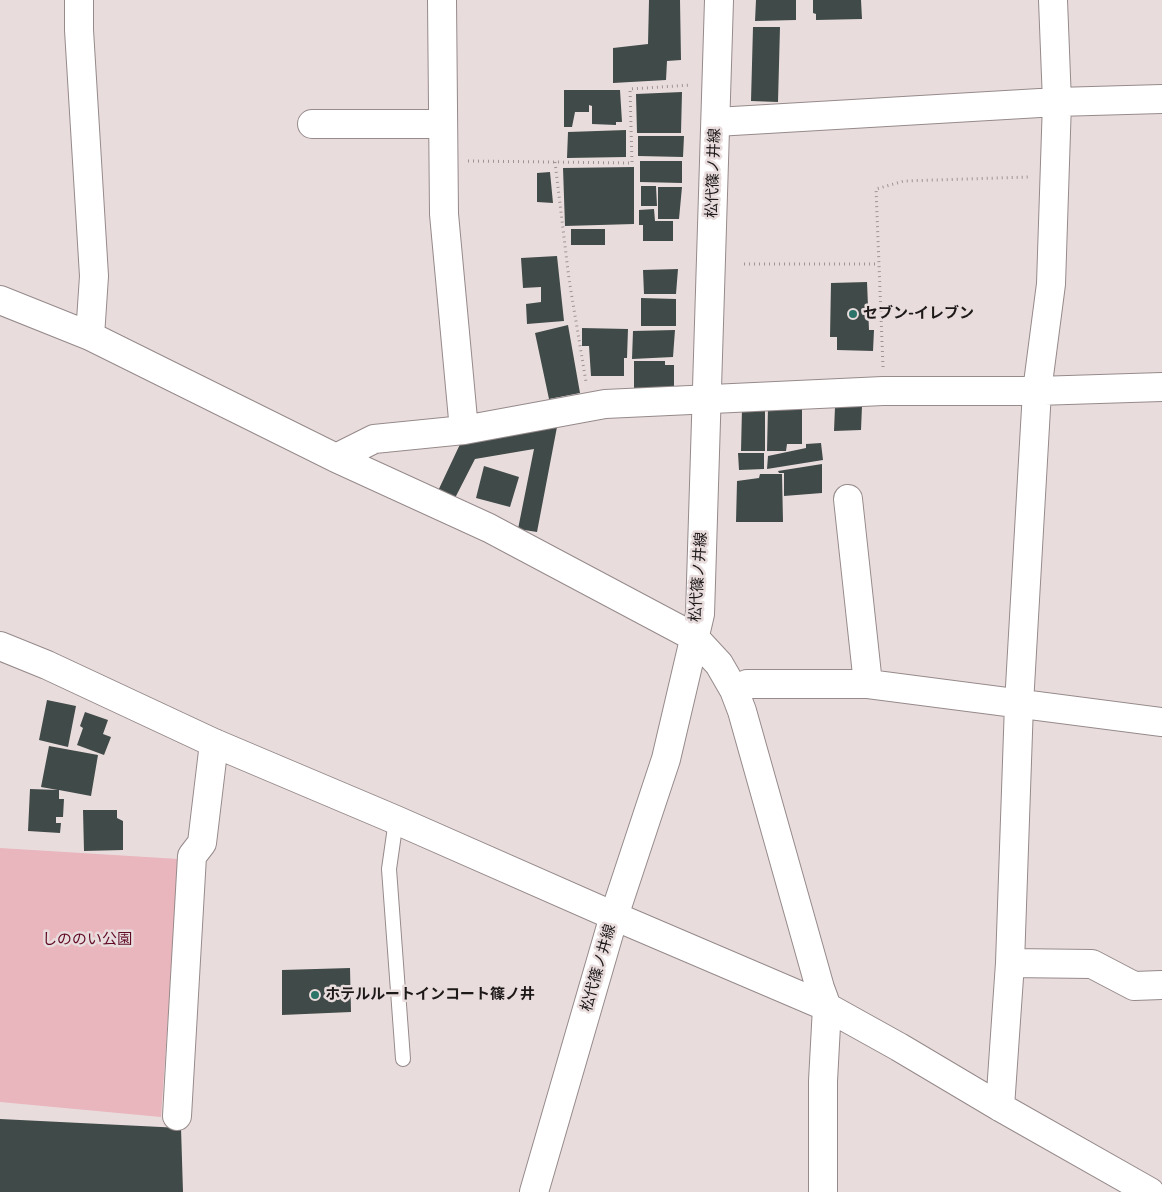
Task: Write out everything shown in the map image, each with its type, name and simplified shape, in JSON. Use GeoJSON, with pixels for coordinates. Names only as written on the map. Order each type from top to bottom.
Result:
{"type":"FeatureCollection","features":[{"type":"Feature","properties":{"kind":"street"},"geometry":{"type":"LineString","coordinates":[[80,0],[79,30],[94,276],[90,336]]}},
{"type":"Feature","properties":{"kind":"street"},"geometry":{"type":"LineString","coordinates":[[442,0],[444,214],[464,430]]}},
{"type":"Feature","properties":{"kind":"street","name":"松代篠ノ井線"},"geometry":{"type":"LineString","coordinates":[[534,1192],[614,916],[666,759],[700,614],[719,0]]}},
{"type":"Feature","properties":{"kind":"street"},"geometry":{"type":"LineString","coordinates":[[1000,1108],[1010,963],[1019,704],[1037,391],[1051,284],[1057,102],[1053,0]]}},
{"type":"Feature","properties":{"kind":"street"},"geometry":{"type":"LineString","coordinates":[[716,122],[1057,102],[1162,100]]}},
{"type":"Feature","properties":{"kind":"street"},"geometry":{"type":"LineString","coordinates":[[312,124],[443,124]]}},
{"type":"Feature","properties":{"kind":"street"},"geometry":{"type":"LineString","coordinates":[[0,300],[90,336],[336,458],[489,528],[694,637],[719,664],[734,690],[742,711],[827,1007],[823,1081],[823,1192]]}},
{"type":"Feature","properties":{"kind":"street"},"geometry":{"type":"LineString","coordinates":[[336,458],[374,438],[464,430],[605,404],[883,391],[1037,391],[1162,387]]}},
{"type":"Feature","properties":{"kind":"street"},"geometry":{"type":"LineString","coordinates":[[848,499],[868,684]]}},
{"type":"Feature","properties":{"kind":"street"},"geometry":{"type":"LineString","coordinates":[[0,646],[47,665],[214,743],[827,1007],[899,1047],[1000,1108],[1150,1192]]}},
{"type":"Feature","properties":{"kind":"street"},"geometry":{"type":"LineString","coordinates":[[734,690],[747,684],[868,684],[1162,722]]}},
{"type":"Feature","properties":{"kind":"street"},"geometry":{"type":"LineString","coordinates":[[177,1116],[192,856],[202,843],[214,743]]}},
{"type":"Feature","properties":{"kind":"street"},"geometry":{"type":"LineString","coordinates":[[1010,963],[1092,964],[1134,986],[1162,985]]}},
{"type":"Feature","properties":{"kind":"lane"},"geometry":{"type":"LineString","coordinates":[[396,820],[389,869],[404,1059]]}},
{"type":"Feature","properties":{"kind":"path"},"geometry":{"type":"LineString","coordinates":[[444,161],[632,163],[630,89],[692,85]]}},
{"type":"Feature","properties":{"kind":"path"},"geometry":{"type":"LineString","coordinates":[[555,162],[569,278],[590,406]]}},
{"type":"Feature","properties":{"kind":"path"},"geometry":{"type":"LineString","coordinates":[[883,391],[876,189],[904,181],[1054,176]]}},
{"type":"Feature","properties":{"kind":"path"},"geometry":{"type":"LineString","coordinates":[[744,264],[879,264]]}},
{"type":"Feature","properties":{"kind":"green space","name":"しののい公園"},"geometry":{"type":"Polygon","coordinates":[[[0,848],[179,859],[161,1117],[0,1102],[0,848]]]}},
{"type":"Feature","properties":{"kind":"building"},"geometry":{"type":"Polygon","coordinates":[[[649,0],[680,0],[681,60],[667,61],[666,80],[613,83],[613,48],[648,44],[649,0]]]}},
{"type":"Feature","properties":{"kind":"building"},"geometry":{"type":"Polygon","coordinates":[[[756,0],[796,0],[796,20],[755,21],[756,0]]]}},
{"type":"Feature","properties":{"kind":"building"},"geometry":{"type":"Polygon","coordinates":[[[813,0],[861,0],[862,19],[816,20],[816,14],[813,13],[813,0]]]}},
{"type":"Feature","properties":{"kind":"building"},"geometry":{"type":"Polygon","coordinates":[[[753,27],[780,27],[778,102],[751,101],[753,27]]]}},
{"type":"Feature","properties":{"kind":"building"},"geometry":{"type":"Polygon","coordinates":[[[564,90],[620,90],[622,122],[616,122],[616,125],[592,124],[592,106],[589,105],[589,112],[575,112],[572,127],[564,127],[564,90]]]}},
{"type":"Feature","properties":{"kind":"building"},"geometry":{"type":"Polygon","coordinates":[[[682,92],[681,133],[637,133],[636,94],[682,92]]]}},
{"type":"Feature","properties":{"kind":"building"},"geometry":{"type":"Polygon","coordinates":[[[626,130],[626,157],[567,158],[568,132],[626,130]]]}},
{"type":"Feature","properties":{"kind":"building"},"geometry":{"type":"Polygon","coordinates":[[[638,136],[684,136],[683,157],[638,156],[638,136]]]}},
{"type":"Feature","properties":{"kind":"building"},"geometry":{"type":"Polygon","coordinates":[[[640,161],[682,161],[682,183],[640,182],[640,161]]]}},
{"type":"Feature","properties":{"kind":"building"},"geometry":{"type":"Polygon","coordinates":[[[634,167],[634,224],[565,226],[563,168],[634,167]]]}},
{"type":"Feature","properties":{"kind":"building"},"geometry":{"type":"Polygon","coordinates":[[[550,172],[553,203],[537,202],[537,173],[550,172]]]}},
{"type":"Feature","properties":{"kind":"building"},"geometry":{"type":"Polygon","coordinates":[[[641,186],[656,186],[657,206],[641,206],[641,186]]]}},
{"type":"Feature","properties":{"kind":"building"},"geometry":{"type":"Polygon","coordinates":[[[658,187],[682,187],[679,219],[658,219],[658,187]]]}},
{"type":"Feature","properties":{"kind":"building"},"geometry":{"type":"Polygon","coordinates":[[[654,209],[655,221],[673,221],[673,241],[643,241],[643,225],[639,225],[639,210],[654,209]]]}},
{"type":"Feature","properties":{"kind":"building"},"geometry":{"type":"Polygon","coordinates":[[[571,229],[605,229],[605,245],[571,245],[571,229]]]}},
{"type":"Feature","properties":{"kind":"building"},"geometry":{"type":"Polygon","coordinates":[[[557,256],[564,321],[527,324],[526,304],[541,302],[541,287],[523,288],[521,258],[557,256]]]}},
{"type":"Feature","properties":{"kind":"building"},"geometry":{"type":"Polygon","coordinates":[[[678,269],[676,294],[644,294],[643,270],[678,269]]]}},
{"type":"Feature","properties":{"kind":"building"},"geometry":{"type":"Polygon","coordinates":[[[867,282],[869,330],[874,330],[873,351],[837,350],[837,337],[830,337],[831,283],[867,282]]]}},
{"type":"Feature","properties":{"kind":"building"},"geometry":{"type":"Polygon","coordinates":[[[641,298],[676,299],[676,326],[641,326],[641,298]]]}},
{"type":"Feature","properties":{"kind":"building"},"geometry":{"type":"Polygon","coordinates":[[[568,325],[580,393],[549,399],[535,333],[568,325]]]}},
{"type":"Feature","properties":{"kind":"building"},"geometry":{"type":"Polygon","coordinates":[[[582,328],[628,329],[627,358],[624,358],[624,376],[591,376],[589,346],[582,346],[582,328]]]}},
{"type":"Feature","properties":{"kind":"building"},"geometry":{"type":"Polygon","coordinates":[[[675,330],[673,357],[632,359],[633,331],[675,330]]]}},
{"type":"Feature","properties":{"kind":"building"},"geometry":{"type":"Polygon","coordinates":[[[634,361],[665,361],[665,365],[674,365],[674,394],[634,393],[634,361]]]}},
{"type":"Feature","properties":{"kind":"building"},"geometry":{"type":"Polygon","coordinates":[[[862,406],[861,430],[834,431],[835,407],[862,406]]]}},
{"type":"Feature","properties":{"kind":"building"},"geometry":{"type":"Polygon","coordinates":[[[768,407],[802,407],[802,444],[787,444],[786,451],[767,451],[768,407]]]}},
{"type":"Feature","properties":{"kind":"building"},"geometry":{"type":"Polygon","coordinates":[[[742,408],[765,408],[765,451],[741,451],[742,408]]]}},
{"type":"Feature","properties":{"kind":"building"},"geometry":{"type":"Polygon","coordinates":[[[557,427],[537,532],[518,529],[534,449],[475,459],[454,500],[437,493],[462,440],[557,427]]]}},
{"type":"Feature","properties":{"kind":"building"},"geometry":{"type":"Polygon","coordinates":[[[821,443],[823,460],[767,469],[768,456],[806,448],[806,444],[821,443]]]}},
{"type":"Feature","properties":{"kind":"building"},"geometry":{"type":"Polygon","coordinates":[[[738,453],[764,453],[764,469],[739,470],[738,453]]]}},
{"type":"Feature","properties":{"kind":"building"},"geometry":{"type":"Polygon","coordinates":[[[822,464],[822,493],[784,496],[784,473],[779,473],[778,471],[822,464]]]}},
{"type":"Feature","properties":{"kind":"building"},"geometry":{"type":"Polygon","coordinates":[[[484,466],[519,477],[510,507],[476,498],[484,466]]]}},
{"type":"Feature","properties":{"kind":"building"},"geometry":{"type":"Polygon","coordinates":[[[760,474],[782,474],[783,522],[736,522],[737,481],[759,478],[760,474]]]}},
{"type":"Feature","properties":{"kind":"building"},"geometry":{"type":"Polygon","coordinates":[[[47,700],[76,706],[68,747],[39,740],[47,700]]]}},
{"type":"Feature","properties":{"kind":"building"},"geometry":{"type":"Polygon","coordinates":[[[85,712],[108,720],[103,734],[111,737],[104,755],[77,745],[83,728],[80,726],[85,712]]]}},
{"type":"Feature","properties":{"kind":"building"},"geometry":{"type":"Polygon","coordinates":[[[49,746],[98,755],[91,796],[59,790],[59,799],[64,799],[63,817],[56,817],[56,823],[61,823],[60,833],[28,831],[30,789],[58,790],[41,787],[49,746]]]}},
{"type":"Feature","properties":{"kind":"building"},"geometry":{"type":"Polygon","coordinates":[[[83,810],[117,810],[117,818],[123,821],[123,850],[84,851],[83,810]]]}},
{"type":"Feature","properties":{"kind":"building"},"geometry":{"type":"Polygon","coordinates":[[[350,968],[351,1012],[282,1015],[282,970],[350,968]]]}},
{"type":"Feature","properties":{"kind":"building"},"geometry":{"type":"Polygon","coordinates":[[[0,1119],[181,1128],[183,1192],[0,1192],[0,1119]]]}},
{"type":"Feature","properties":{"kind":"place","name":"セブン-イレブン"},"geometry":{"type":"Point","coordinates":[853,314]}},
{"type":"Feature","properties":{"kind":"place","name":"ホテルルートインコート篠ノ井"},"geometry":{"type":"Point","coordinates":[315,995]}}]}
